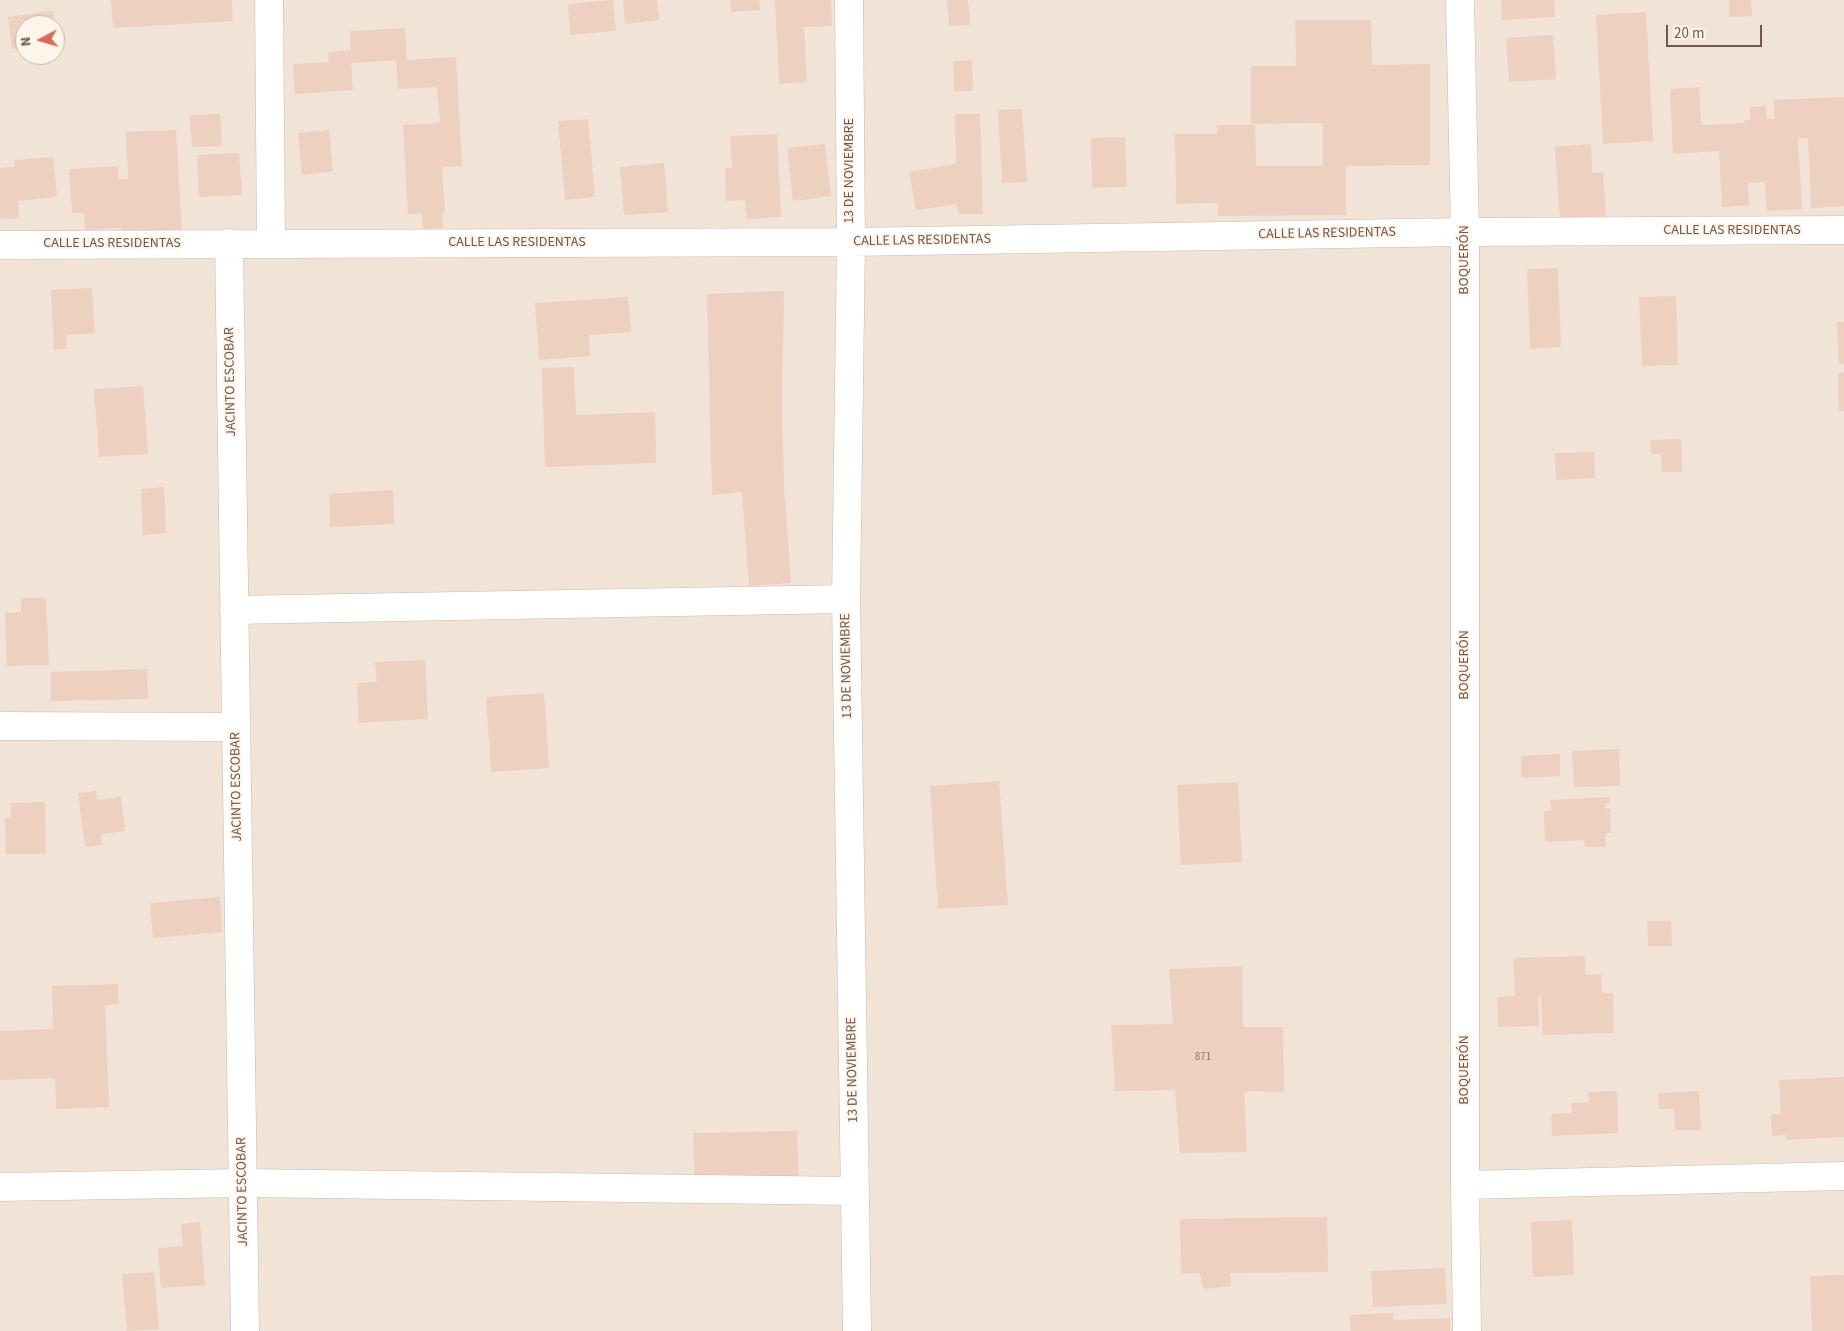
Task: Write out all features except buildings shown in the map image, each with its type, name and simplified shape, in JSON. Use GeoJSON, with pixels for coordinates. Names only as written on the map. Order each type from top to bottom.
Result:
{"type":"FeatureCollection","features":[{"type":"Feature","properties":{"kind":"street"},"geometry":{"type":"LineString","coordinates":[[269,0],[271,244]]}},
{"type":"Feature","properties":{"kind":"street","name":"13 DE NOVIEMBRE"},"geometry":{"type":"LineString","coordinates":[[849,0],[851,242],[846,599],[857,1331]]}},
{"type":"Feature","properties":{"kind":"street","name":"BOQUERÓN"},"geometry":{"type":"LineString","coordinates":[[1460,0],[1465,232],[1465,1185],[1467,1331]]}},
{"type":"Feature","properties":{"kind":"street","name":"CALLE LAS RESIDENTAS"},"geometry":{"type":"LineString","coordinates":[[0,244],[851,242],[1465,232],[1844,230]]}},
{"type":"Feature","properties":{"kind":"street","name":"JACINTO ESCOBAR"},"geometry":{"type":"LineString","coordinates":[[228,244],[245,1331]]}},
{"type":"Feature","properties":{"kind":"street"},"geometry":{"type":"LineString","coordinates":[[234,610],[846,599]]}},
{"type":"Feature","properties":{"kind":"street"},"geometry":{"type":"LineString","coordinates":[[0,726],[236,727]]}},
{"type":"Feature","properties":{"kind":"street"},"geometry":{"type":"LineString","coordinates":[[1465,1185],[1844,1176]]}},
{"type":"Feature","properties":{"kind":"street"},"geometry":{"type":"LineString","coordinates":[[0,1187],[243,1183],[855,1192]]}},
{"type":"Feature","properties":{"kind":"shaded area"},"geometry":{"type":"Polygon","coordinates":[[[0,0],[1844,0],[1844,1331],[0,1331],[0,0]]]}}]}
